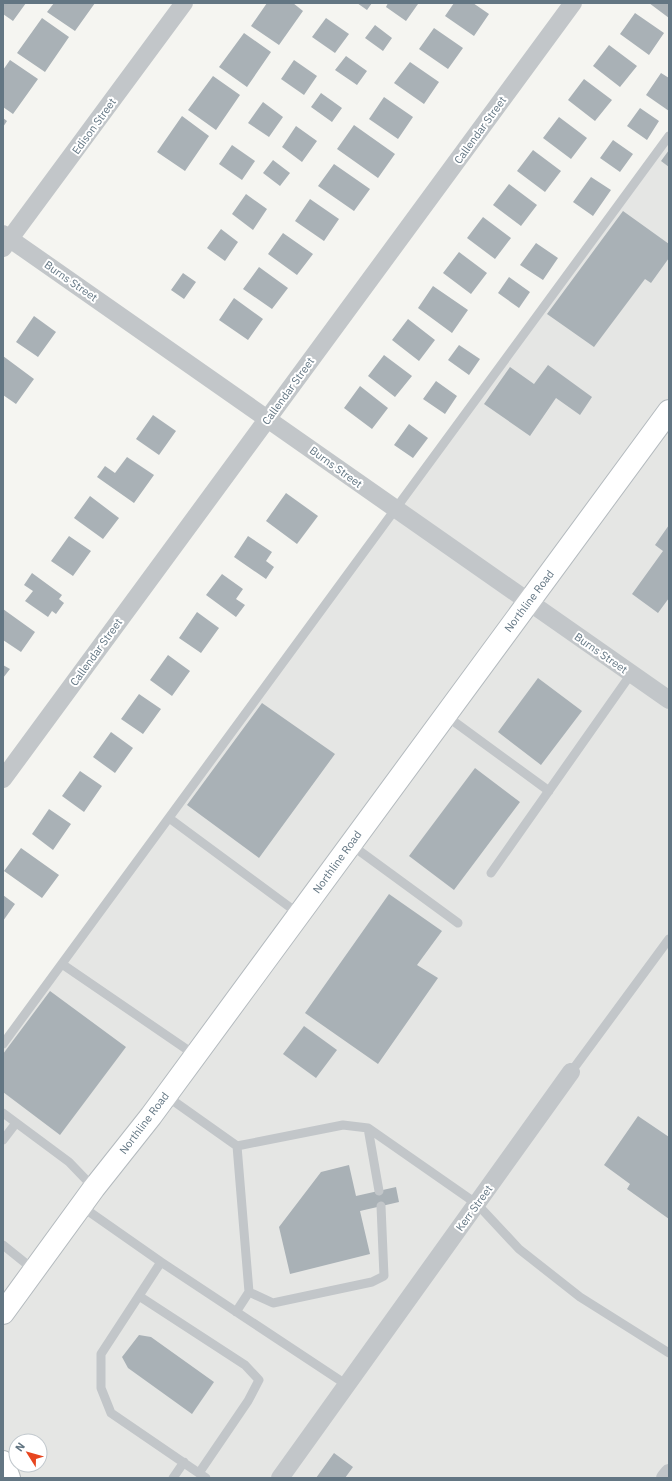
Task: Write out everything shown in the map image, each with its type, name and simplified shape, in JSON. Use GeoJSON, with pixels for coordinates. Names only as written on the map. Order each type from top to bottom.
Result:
{"type":"FeatureCollection","features":[{"type":"Feature","properties":{"kind":"main road","name":"Northline Road"},"geometry":{"type":"LineString","coordinates":[[3,1312],[195,1055],[669,411]]}},
{"type":"Feature","properties":{"kind":"main road"},"geometry":{"type":"LineString","coordinates":[[3,1462],[9,1478]]}},
{"type":"Feature","properties":{"kind":"street","name":"Edison Street"},"geometry":{"type":"LineString","coordinates":[[5,240],[184,3]]}},
{"type":"Feature","properties":{"kind":"street","name":"Callendar Street"},"geometry":{"type":"LineString","coordinates":[[3,779],[573,3]]}},
{"type":"Feature","properties":{"kind":"street","name":"Burns Street"},"geometry":{"type":"LineString","coordinates":[[5,240],[289,433],[395,509],[669,700]]}},
{"type":"Feature","properties":{"kind":"street","name":"Kerr Street"},"geometry":{"type":"LineString","coordinates":[[280,1478],[571,1072]]}},
{"type":"Feature","properties":{"kind":"street"},"geometry":{"type":"LineString","coordinates":[[665,1478],[669,1473]]}},
{"type":"Feature","properties":{"kind":"lane"},"geometry":{"type":"LineString","coordinates":[[3,1044],[669,136]]}},
{"type":"Feature","properties":{"kind":"lane"},"geometry":{"type":"LineString","coordinates":[[491,873],[631,674]]}},
{"type":"Feature","properties":{"kind":"lane"},"geometry":{"type":"LineString","coordinates":[[445,715],[549,791]]}},
{"type":"Feature","properties":{"kind":"lane"},"geometry":{"type":"LineString","coordinates":[[169,818],[299,914]]}},
{"type":"Feature","properties":{"kind":"lane"},"geometry":{"type":"LineString","coordinates":[[350,844],[458,923]]}},
{"type":"Feature","properties":{"kind":"lane","name":"Kerr Street"},"geometry":{"type":"LineString","coordinates":[[571,1072],[669,939]]}},
{"type":"Feature","properties":{"kind":"lane"},"geometry":{"type":"LineString","coordinates":[[62,964],[195,1055]]}},
{"type":"Feature","properties":{"kind":"lane"},"geometry":{"type":"LineString","coordinates":[[165,1095],[237,1146],[343,1125],[368,1128],[476,1204],[519,1249],[580,1297],[669,1353]]}},
{"type":"Feature","properties":{"kind":"lane"},"geometry":{"type":"LineString","coordinates":[[3,1113],[69,1162],[88,1197],[161,1262],[346,1385]]}},
{"type":"Feature","properties":{"kind":"lane"},"geometry":{"type":"LineString","coordinates":[[3,1140],[16,1123]]}},
{"type":"Feature","properties":{"kind":"lane"},"geometry":{"type":"LineString","coordinates":[[368,1128],[379,1191]]}},
{"type":"Feature","properties":{"kind":"lane"},"geometry":{"type":"LineString","coordinates":[[236,1312],[248,1292],[237,1146]]}},
{"type":"Feature","properties":{"kind":"lane"},"geometry":{"type":"LineString","coordinates":[[248,1292],[273,1303],[372,1282],[384,1276],[381,1206]]}},
{"type":"Feature","properties":{"kind":"lane"},"geometry":{"type":"LineString","coordinates":[[3,1245],[34,1270]]}},
{"type":"Feature","properties":{"kind":"lane"},"geometry":{"type":"LineString","coordinates":[[139,1296],[245,1365],[259,1380],[202,1475],[110,1412],[101,1388],[101,1354],[161,1262]]}},
{"type":"Feature","properties":{"kind":"lane"},"geometry":{"type":"LineString","coordinates":[[173,1478],[184,1462]]}},
{"type":"Feature","properties":{"kind":"shaded area"},"geometry":{"type":"Polygon","coordinates":[[[669,136],[669,1478],[9,1478],[3,1462],[3,1044],[669,136]]]}},
{"type":"Feature","properties":{"kind":"building"},"geometry":{"type":"Polygon","coordinates":[[[3,3],[26,3],[13,21],[3,14],[3,3]]]}},
{"type":"Feature","properties":{"kind":"building"},"geometry":{"type":"Polygon","coordinates":[[[54,3],[95,3],[75,31],[47,12],[54,3]]]}},
{"type":"Feature","properties":{"kind":"building"},"geometry":{"type":"Polygon","coordinates":[[[267,3],[293,3],[303,11],[279,45],[251,26],[267,3]]]}},
{"type":"Feature","properties":{"kind":"building"},"geometry":{"type":"Polygon","coordinates":[[[357,3],[372,3],[367,10],[357,3]]]}},
{"type":"Feature","properties":{"kind":"building"},"geometry":{"type":"Polygon","coordinates":[[[388,3],[418,4],[406,21],[386,7],[388,3]]]}},
{"type":"Feature","properties":{"kind":"building"},"geometry":{"type":"Polygon","coordinates":[[[454,3],[473,3],[489,14],[474,36],[445,16],[454,3]]]}},
{"type":"Feature","properties":{"kind":"building"},"geometry":{"type":"Polygon","coordinates":[[[649,3],[669,3],[669,18],[649,3]]]}},
{"type":"Feature","properties":{"kind":"building"},"geometry":{"type":"Polygon","coordinates":[[[635,13],[664,33],[649,55],[620,34],[635,13]]]}},
{"type":"Feature","properties":{"kind":"building"},"geometry":{"type":"Polygon","coordinates":[[[42,18],[69,37],[45,72],[17,53],[42,18]]]}},
{"type":"Feature","properties":{"kind":"building"},"geometry":{"type":"Polygon","coordinates":[[[326,18],[349,34],[335,53],[312,37],[326,18]]]}},
{"type":"Feature","properties":{"kind":"building"},"geometry":{"type":"Polygon","coordinates":[[[375,25],[392,38],[383,51],[365,38],[375,25]]]}},
{"type":"Feature","properties":{"kind":"building"},"geometry":{"type":"Polygon","coordinates":[[[434,28],[463,48],[448,69],[419,49],[434,28]]]}},
{"type":"Feature","properties":{"kind":"building"},"geometry":{"type":"Polygon","coordinates":[[[244,33],[271,52],[247,87],[219,67],[244,33]]]}},
{"type":"Feature","properties":{"kind":"building"},"geometry":{"type":"Polygon","coordinates":[[[609,45],[637,66],[620,87],[593,66],[609,45]]]}},
{"type":"Feature","properties":{"kind":"building"},"geometry":{"type":"Polygon","coordinates":[[[346,56],[367,71],[357,85],[335,70],[346,56]]]}},
{"type":"Feature","properties":{"kind":"building"},"geometry":{"type":"Polygon","coordinates":[[[10,60],[38,79],[13,114],[3,107],[3,70],[10,60]]]}},
{"type":"Feature","properties":{"kind":"building"},"geometry":{"type":"Polygon","coordinates":[[[294,60],[317,76],[304,95],[281,79],[294,60]]]}},
{"type":"Feature","properties":{"kind":"building"},"geometry":{"type":"Polygon","coordinates":[[[410,62],[439,82],[424,104],[394,83],[410,62]]]}},
{"type":"Feature","properties":{"kind":"building"},"geometry":{"type":"Polygon","coordinates":[[[661,73],[669,78],[669,111],[646,95],[661,73]]]}},
{"type":"Feature","properties":{"kind":"building"},"geometry":{"type":"Polygon","coordinates":[[[213,76],[240,95],[216,130],[188,110],[213,76]]]}},
{"type":"Feature","properties":{"kind":"building"},"geometry":{"type":"Polygon","coordinates":[[[584,79],[612,100],[595,121],[568,100],[584,79]]]}},
{"type":"Feature","properties":{"kind":"building"},"geometry":{"type":"Polygon","coordinates":[[[321,93],[342,108],[332,122],[311,107],[321,93]]]}},
{"type":"Feature","properties":{"kind":"building"},"geometry":{"type":"Polygon","coordinates":[[[384,97],[413,117],[398,139],[369,119],[384,97]]]}},
{"type":"Feature","properties":{"kind":"building"},"geometry":{"type":"Polygon","coordinates":[[[263,102],[283,117],[269,137],[248,123],[263,102]]]}},
{"type":"Feature","properties":{"kind":"building"},"geometry":{"type":"Polygon","coordinates":[[[640,108],[659,121],[647,140],[627,126],[640,108]]]}},
{"type":"Feature","properties":{"kind":"building"},"geometry":{"type":"Polygon","coordinates":[[[182,116],[209,136],[185,171],[157,152],[182,116]]]}},
{"type":"Feature","properties":{"kind":"building"},"geometry":{"type":"Polygon","coordinates":[[[559,117],[587,138],[571,159],[543,138],[559,117]]]}},
{"type":"Feature","properties":{"kind":"building"},"geometry":{"type":"Polygon","coordinates":[[[3,118],[7,121],[3,127],[3,118]]]}},
{"type":"Feature","properties":{"kind":"building"},"geometry":{"type":"Polygon","coordinates":[[[354,125],[395,154],[378,178],[337,149],[354,125]]]}},
{"type":"Feature","properties":{"kind":"building"},"geometry":{"type":"Polygon","coordinates":[[[296,126],[317,141],[302,162],[282,147],[296,126]]]}},
{"type":"Feature","properties":{"kind":"building"},"geometry":{"type":"Polygon","coordinates":[[[613,140],[633,154],[620,172],[600,158],[613,140]]]}},
{"type":"Feature","properties":{"kind":"building"},"geometry":{"type":"Polygon","coordinates":[[[232,145],[255,161],[242,180],[219,164],[232,145]]]}},
{"type":"Feature","properties":{"kind":"building"},"geometry":{"type":"Polygon","coordinates":[[[533,150],[561,171],[545,192],[517,171],[533,150]]]}},
{"type":"Feature","properties":{"kind":"building"},"geometry":{"type":"Polygon","coordinates":[[[669,150],[669,167],[661,161],[669,150]]]}},
{"type":"Feature","properties":{"kind":"building"},"geometry":{"type":"Polygon","coordinates":[[[273,160],[290,173],[280,186],[263,173],[273,160]]]}},
{"type":"Feature","properties":{"kind":"building"},"geometry":{"type":"Polygon","coordinates":[[[334,164],[370,189],[354,211],[318,186],[334,164]]]}},
{"type":"Feature","properties":{"kind":"building"},"geometry":{"type":"Polygon","coordinates":[[[591,177],[611,190],[593,216],[573,202],[591,177]]]}},
{"type":"Feature","properties":{"kind":"building"},"geometry":{"type":"Polygon","coordinates":[[[509,184],[537,205],[521,226],[493,205],[509,184]]]}},
{"type":"Feature","properties":{"kind":"building"},"geometry":{"type":"Polygon","coordinates":[[[246,194],[267,209],[253,230],[232,214],[246,194]]]}},
{"type":"Feature","properties":{"kind":"building"},"geometry":{"type":"Polygon","coordinates":[[[310,199],[339,219],[324,241],[295,221],[310,199]]]}},
{"type":"Feature","properties":{"kind":"building"},"geometry":{"type":"Polygon","coordinates":[[[623,211],[669,244],[669,258],[651,283],[645,279],[594,347],[547,314],[623,211]]]}},
{"type":"Feature","properties":{"kind":"building"},"geometry":{"type":"Polygon","coordinates":[[[483,217],[511,238],[495,259],[467,238],[483,217]]]}},
{"type":"Feature","properties":{"kind":"building"},"geometry":{"type":"Polygon","coordinates":[[[221,229],[238,242],[225,261],[207,248],[221,229]]]}},
{"type":"Feature","properties":{"kind":"building"},"geometry":{"type":"Polygon","coordinates":[[[283,233],[313,254],[297,275],[268,254],[283,233]]]}},
{"type":"Feature","properties":{"kind":"building"},"geometry":{"type":"Polygon","coordinates":[[[536,243],[558,258],[543,280],[520,265],[536,243]]]}},
{"type":"Feature","properties":{"kind":"building"},"geometry":{"type":"Polygon","coordinates":[[[459,252],[487,273],[471,294],[443,273],[459,252]]]}},
{"type":"Feature","properties":{"kind":"building"},"geometry":{"type":"Polygon","coordinates":[[[259,267],[288,288],[272,309],[243,289],[259,267]]]}},
{"type":"Feature","properties":{"kind":"building"},"geometry":{"type":"Polygon","coordinates":[[[183,273],[196,282],[184,299],[171,290],[183,273]]]}},
{"type":"Feature","properties":{"kind":"building"},"geometry":{"type":"Polygon","coordinates":[[[509,277],[530,292],[519,308],[498,293],[509,277]]]}},
{"type":"Feature","properties":{"kind":"building"},"geometry":{"type":"Polygon","coordinates":[[[433,286],[468,310],[452,333],[418,308],[433,286]]]}},
{"type":"Feature","properties":{"kind":"building"},"geometry":{"type":"Polygon","coordinates":[[[234,298],[263,319],[248,340],[219,320],[234,298]]]}},
{"type":"Feature","properties":{"kind":"building"},"geometry":{"type":"Polygon","coordinates":[[[34,316],[56,332],[38,357],[16,342],[34,316]]]}},
{"type":"Feature","properties":{"kind":"building"},"geometry":{"type":"Polygon","coordinates":[[[408,319],[435,340],[419,361],[392,340],[408,319]]]}},
{"type":"Feature","properties":{"kind":"building"},"geometry":{"type":"Polygon","coordinates":[[[459,345],[480,359],[469,375],[448,360],[459,345]]]}},
{"type":"Feature","properties":{"kind":"building"},"geometry":{"type":"Polygon","coordinates":[[[384,355],[412,376],[395,397],[368,376],[384,355]]]}},
{"type":"Feature","properties":{"kind":"building"},"geometry":{"type":"Polygon","coordinates":[[[3,356],[34,379],[16,404],[3,395],[3,356]]]}},
{"type":"Feature","properties":{"kind":"building"},"geometry":{"type":"Polygon","coordinates":[[[548,365],[592,397],[580,415],[556,398],[530,436],[484,404],[510,367],[534,384],[548,365]]]}},
{"type":"Feature","properties":{"kind":"building"},"geometry":{"type":"Polygon","coordinates":[[[436,381],[457,396],[445,414],[423,399],[436,381]]]}},
{"type":"Feature","properties":{"kind":"building"},"geometry":{"type":"Polygon","coordinates":[[[360,386],[388,408],[372,429],[344,408],[360,386]]]}},
{"type":"Feature","properties":{"kind":"building"},"geometry":{"type":"Polygon","coordinates":[[[153,415],[176,431],[159,455],[136,439],[153,415]]]}},
{"type":"Feature","properties":{"kind":"building"},"geometry":{"type":"Polygon","coordinates":[[[409,424],[428,438],[413,458],[394,445],[409,424]]]}},
{"type":"Feature","properties":{"kind":"building"},"geometry":{"type":"Polygon","coordinates":[[[127,457],[154,475],[134,503],[97,477],[105,466],[115,473],[127,457]]]}},
{"type":"Feature","properties":{"kind":"building"},"geometry":{"type":"Polygon","coordinates":[[[286,493],[318,516],[297,544],[266,521],[286,493]]]}},
{"type":"Feature","properties":{"kind":"building"},"geometry":{"type":"Polygon","coordinates":[[[90,496],[119,518],[103,539],[74,518],[90,496]]]}},
{"type":"Feature","properties":{"kind":"building"},"geometry":{"type":"Polygon","coordinates":[[[669,525],[669,598],[658,613],[632,594],[663,551],[655,545],[669,525]]]}},
{"type":"Feature","properties":{"kind":"building"},"geometry":{"type":"Polygon","coordinates":[[[69,536],[91,551],[73,576],[51,561],[69,536]]]}},
{"type":"Feature","properties":{"kind":"building"},"geometry":{"type":"Polygon","coordinates":[[[248,536],[272,552],[266,561],[274,567],[266,579],[234,557],[248,536]]]}},
{"type":"Feature","properties":{"kind":"building"},"geometry":{"type":"Polygon","coordinates":[[[32,573],[62,595],[59,599],[64,603],[56,614],[52,611],[48,617],[25,601],[33,591],[24,585],[32,573]]]}},
{"type":"Feature","properties":{"kind":"building"},"geometry":{"type":"Polygon","coordinates":[[[222,574],[243,589],[236,599],[245,605],[236,617],[206,595],[222,574]]]}},
{"type":"Feature","properties":{"kind":"building"},"geometry":{"type":"Polygon","coordinates":[[[3,609],[35,632],[21,652],[3,640],[3,609]]]}},
{"type":"Feature","properties":{"kind":"building"},"geometry":{"type":"Polygon","coordinates":[[[197,612],[219,628],[201,653],[179,638],[197,612]]]}},
{"type":"Feature","properties":{"kind":"building"},"geometry":{"type":"Polygon","coordinates":[[[168,655],[190,671],[172,696],[150,680],[168,655]]]}},
{"type":"Feature","properties":{"kind":"building"},"geometry":{"type":"Polygon","coordinates":[[[3,665],[10,669],[3,678],[3,665]]]}},
{"type":"Feature","properties":{"kind":"building"},"geometry":{"type":"Polygon","coordinates":[[[538,678],[582,711],[541,765],[498,732],[538,678]]]}},
{"type":"Feature","properties":{"kind":"building"},"geometry":{"type":"Polygon","coordinates":[[[139,694],[161,709],[143,734],[121,719],[139,694]]]}},
{"type":"Feature","properties":{"kind":"building"},"geometry":{"type":"Polygon","coordinates":[[[262,703],[335,754],[259,858],[187,805],[262,703]]]}},
{"type":"Feature","properties":{"kind":"building"},"geometry":{"type":"Polygon","coordinates":[[[111,732],[133,748],[115,773],[93,757],[111,732]]]}},
{"type":"Feature","properties":{"kind":"building"},"geometry":{"type":"Polygon","coordinates":[[[475,768],[520,802],[454,890],[409,856],[475,768]]]}},
{"type":"Feature","properties":{"kind":"building"},"geometry":{"type":"Polygon","coordinates":[[[80,771],[102,786],[84,812],[62,796],[80,771]]]}},
{"type":"Feature","properties":{"kind":"building"},"geometry":{"type":"Polygon","coordinates":[[[49,809],[71,824],[53,850],[32,834],[49,809]]]}},
{"type":"Feature","properties":{"kind":"building"},"geometry":{"type":"Polygon","coordinates":[[[21,848],[59,875],[42,898],[4,871],[21,848]]]}},
{"type":"Feature","properties":{"kind":"building"},"geometry":{"type":"Polygon","coordinates":[[[389,894],[442,931],[417,965],[438,978],[378,1064],[305,1013],[389,894]]]}},
{"type":"Feature","properties":{"kind":"building"},"geometry":{"type":"Polygon","coordinates":[[[3,895],[15,904],[3,921],[3,895]]]}},
{"type":"Feature","properties":{"kind":"building"},"geometry":{"type":"Polygon","coordinates":[[[50,991],[126,1047],[60,1135],[3,1092],[3,1054],[50,991]]]}},
{"type":"Feature","properties":{"kind":"building"},"geometry":{"type":"Polygon","coordinates":[[[304,1026],[337,1050],[316,1078],[283,1054],[304,1026]]]}},
{"type":"Feature","properties":{"kind":"building"},"geometry":{"type":"Polygon","coordinates":[[[638,1116],[669,1137],[669,1219],[627,1189],[630,1184],[604,1165],[638,1116]]]}},
{"type":"Feature","properties":{"kind":"building"},"geometry":{"type":"Polygon","coordinates":[[[349,1165],[356,1196],[396,1187],[399,1202],[360,1211],[370,1254],[290,1274],[279,1227],[321,1172],[349,1165]]]}},
{"type":"Feature","properties":{"kind":"building"},"geometry":{"type":"Polygon","coordinates":[[[139,1335],[151,1337],[214,1382],[192,1414],[128,1368],[122,1357],[139,1335]]]}},
{"type":"Feature","properties":{"kind":"building"},"geometry":{"type":"Polygon","coordinates":[[[334,1453],[353,1467],[345,1478],[316,1478],[334,1453]]]}}]}
